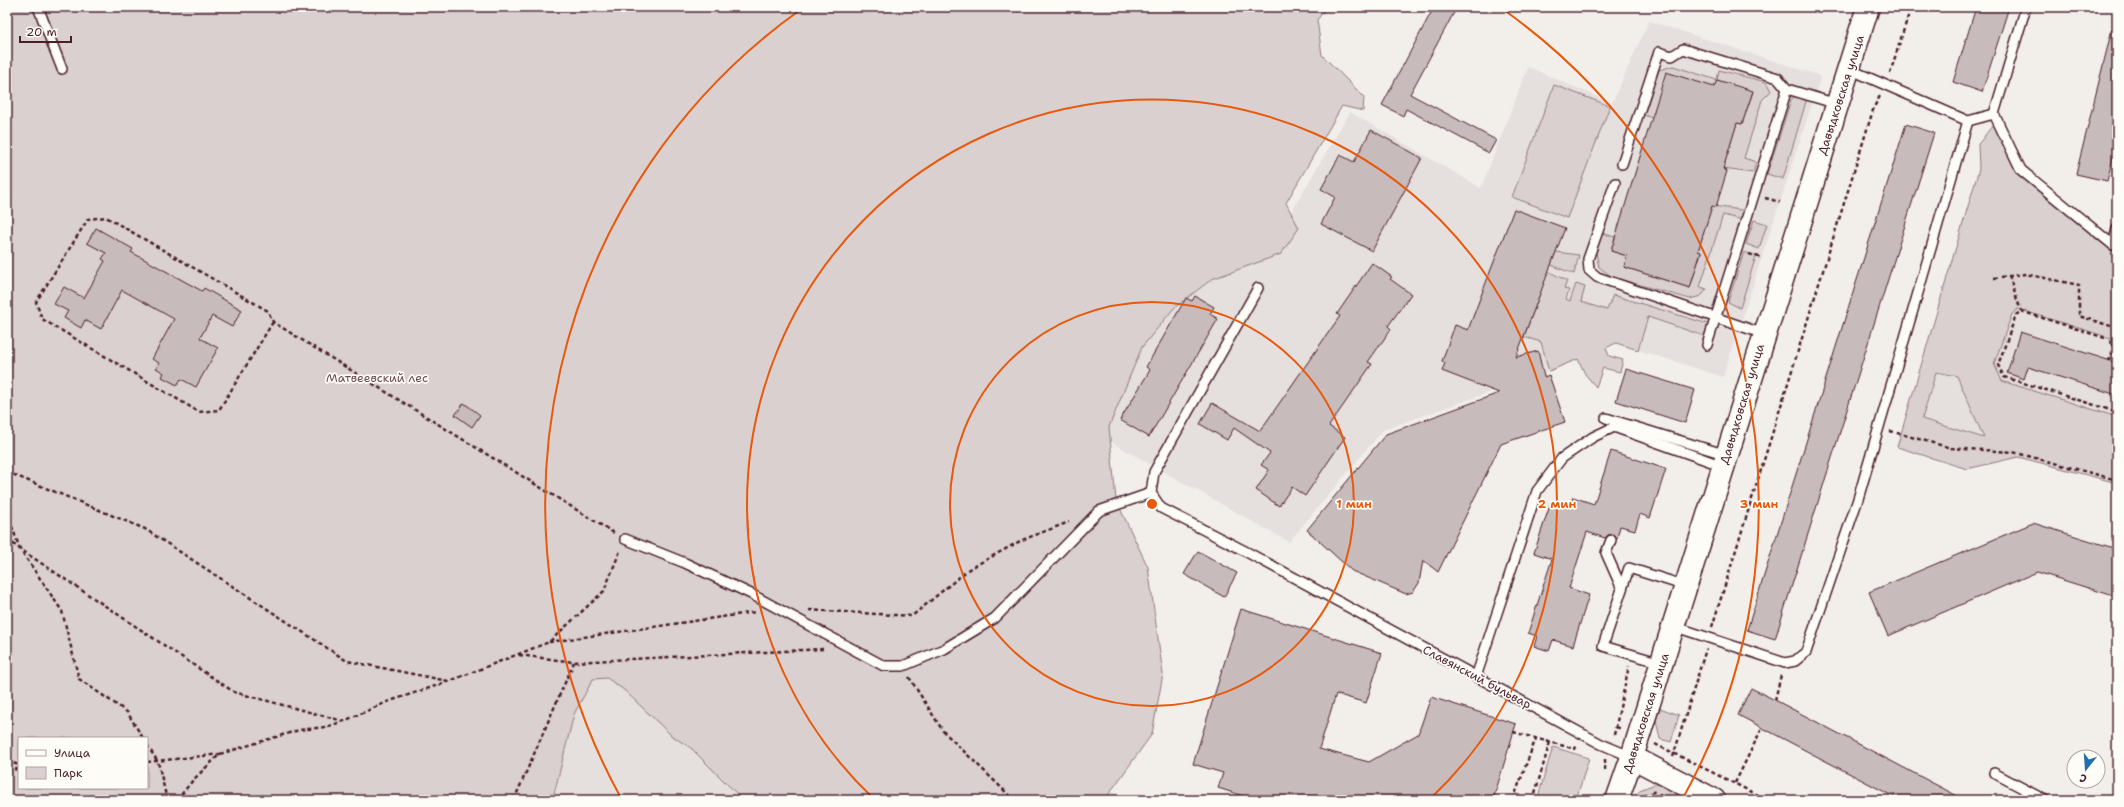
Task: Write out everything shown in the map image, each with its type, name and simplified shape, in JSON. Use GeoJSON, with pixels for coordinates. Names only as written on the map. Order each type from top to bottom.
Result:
{"type":"FeatureCollection","features":[{"type":"Feature","properties":{"kind":"street","name":"Давыдковская улица"},"geometry":{"type":"LineString","coordinates":[[1617,800],[1639,737],[1764,334],[1868,7]]}},
{"type":"Feature","properties":{"kind":"street","name":"Славянский бульвар"},"geometry":{"type":"LineString","coordinates":[[1632,757],[1714,800]]}},
{"type":"Feature","properties":{"kind":"lane"},"geometry":{"type":"LineString","coordinates":[[38,7],[62,69]]}},
{"type":"Feature","properties":{"kind":"lane"},"geometry":{"type":"LineString","coordinates":[[2026,7],[1994,114],[2021,170],[2115,247]]}},
{"type":"Feature","properties":{"kind":"lane"},"geometry":{"type":"LineString","coordinates":[[1622,164],[1659,52],[1672,56],[1683,48],[1778,78],[1787,89],[1838,104]]}},
{"type":"Feature","properties":{"kind":"lane"},"geometry":{"type":"LineString","coordinates":[[1849,68],[1968,121],[1994,114]]}},
{"type":"Feature","properties":{"kind":"lane"},"geometry":{"type":"LineString","coordinates":[[1706,345],[1787,89]]}},
{"type":"Feature","properties":{"kind":"lane"},"geometry":{"type":"LineString","coordinates":[[1673,626],[1785,663],[1795,661],[1806,652],[1858,499],[1968,121]]}},
{"type":"Feature","properties":{"kind":"lane"},"geometry":{"type":"LineString","coordinates":[[1615,182],[1588,259],[1590,270],[1597,277],[1764,334]]}},
{"type":"Feature","properties":{"kind":"lane"},"geometry":{"type":"LineString","coordinates":[[2115,247],[2117,229]]}},
{"type":"Feature","properties":{"kind":"lane"},"geometry":{"type":"LineString","coordinates":[[625,539],[685,563],[779,608],[884,666],[902,666],[944,649],[995,618],[1099,511],[1151,493],[1154,472],[1258,288]]}},
{"type":"Feature","properties":{"kind":"lane"},"geometry":{"type":"LineString","coordinates":[[1606,418],[1725,460]]}},
{"type":"Feature","properties":{"kind":"lane"},"geometry":{"type":"LineString","coordinates":[[1476,677],[1537,491],[1562,458],[1593,437],[1614,427],[1725,460]]}},
{"type":"Feature","properties":{"kind":"lane","name":"Славянский бульвар"},"geometry":{"type":"LineString","coordinates":[[1151,493],[1161,508],[1243,550],[1582,734],[1632,757]]}},
{"type":"Feature","properties":{"kind":"lane"},"geometry":{"type":"LineString","coordinates":[[1611,540],[1606,553],[1622,589]]}},
{"type":"Feature","properties":{"kind":"lane"},"geometry":{"type":"LineString","coordinates":[[1661,663],[1604,646],[1622,589],[1629,568],[1686,586]]}},
{"type":"Feature","properties":{"kind":"lane"},"geometry":{"type":"LineString","coordinates":[[1994,773],[2045,800]]}},
{"type":"Feature","properties":{"kind":"path"},"geometry":{"type":"LineString","coordinates":[[1672,760],[1874,107],[1887,85],[1911,7]]}},
{"type":"Feature","properties":{"kind":"path"},"geometry":{"type":"LineString","coordinates":[[273,322],[218,410],[199,412],[42,318],[36,302],[88,219],[106,217],[268,311],[273,322],[625,539],[604,591],[549,642]]}},
{"type":"Feature","properties":{"kind":"path"},"geometry":{"type":"LineString","coordinates":[[1994,278],[2025,274],[2079,285],[2079,316],[2117,328]]}},
{"type":"Feature","properties":{"kind":"path"},"geometry":{"type":"LineString","coordinates":[[2009,276],[2021,311]]}},
{"type":"Feature","properties":{"kind":"path"},"geometry":{"type":"LineString","coordinates":[[2021,311],[2116,342]]}},
{"type":"Feature","properties":{"kind":"path"},"geometry":{"type":"LineString","coordinates":[[2021,311],[2016,316],[1998,365],[2004,377],[2117,412]]}},
{"type":"Feature","properties":{"kind":"path"},"geometry":{"type":"LineString","coordinates":[[1879,428],[1951,448],[2013,452],[2117,480]]}},
{"type":"Feature","properties":{"kind":"path"},"geometry":{"type":"LineString","coordinates":[[7,472],[144,528],[347,661],[450,681]]}},
{"type":"Feature","properties":{"kind":"path"},"geometry":{"type":"LineString","coordinates":[[7,513],[20,549],[62,611],[79,680],[126,712],[142,737]]}},
{"type":"Feature","properties":{"kind":"path"},"geometry":{"type":"LineString","coordinates":[[148,762],[220,754],[299,730],[326,727],[344,721],[387,702],[450,681],[549,642],[779,608],[912,616],[969,569],[1022,540],[1071,521]]}},
{"type":"Feature","properties":{"kind":"path"},"geometry":{"type":"LineString","coordinates":[[7,539],[234,692],[344,721]]}},
{"type":"Feature","properties":{"kind":"path"},"geometry":{"type":"LineString","coordinates":[[518,655],[574,662],[850,648]]}},
{"type":"Feature","properties":{"kind":"path"},"geometry":{"type":"LineString","coordinates":[[1604,777],[1606,771],[1605,759],[1616,726],[1632,654]]}},
{"type":"Feature","properties":{"kind":"path"},"geometry":{"type":"LineString","coordinates":[[514,800],[574,662]]}},
{"type":"Feature","properties":{"kind":"path"},"geometry":{"type":"LineString","coordinates":[[1774,700],[1785,663]]}},
{"type":"Feature","properties":{"kind":"path"},"geometry":{"type":"LineString","coordinates":[[902,666],[943,731],[1014,800]]}},
{"type":"Feature","properties":{"kind":"path"},"geometry":{"type":"LineString","coordinates":[[1616,726],[1675,753],[1768,800]]}},
{"type":"Feature","properties":{"kind":"path"},"geometry":{"type":"LineString","coordinates":[[1736,783],[1762,728]]}},
{"type":"Feature","properties":{"kind":"path"},"geometry":{"type":"LineString","coordinates":[[1513,732],[1575,749],[1582,734]]}},
{"type":"Feature","properties":{"kind":"path"},"geometry":{"type":"LineString","coordinates":[[1513,800],[1536,738]]}},
{"type":"Feature","properties":{"kind":"path"},"geometry":{"type":"LineString","coordinates":[[1533,800],[1550,742]]}},
{"type":"Feature","properties":{"kind":"path"},"geometry":{"type":"LineString","coordinates":[[148,747],[158,762],[167,800]]}},
{"type":"Feature","properties":{"kind":"path"},"geometry":{"type":"LineString","coordinates":[[177,800],[193,780],[220,754]]}},
{"type":"Feature","properties":{"kind":"path"},"geometry":{"type":"LineString","coordinates":[[7,761],[18,765]]}},
{"type":"Feature","properties":{"kind":"path"},"geometry":{"type":"LineString","coordinates":[[7,770],[18,769]]}},
{"type":"Feature","properties":{"kind":"path"},"geometry":{"type":"LineString","coordinates":[[1639,800],[1645,795],[1659,789]]}},
{"type":"Feature","properties":{"kind":"shaded area"},"geometry":{"type":"Polygon","coordinates":[[[1649,21],[1821,76],[1723,377],[1616,343],[1549,371],[1383,430],[1289,542],[1086,428],[1178,271],[1271,246],[1350,112],[1481,188],[1528,67],[1612,103],[1649,21]]]}},
{"type":"Feature","properties":{"kind":"shaded area"},"geometry":{"type":"Polygon","coordinates":[[[1984,212],[2117,310],[2117,478],[1922,419],[1984,212]]]}},
{"type":"Feature","properties":{"kind":"shaded area"},"geometry":{"type":"Polygon","coordinates":[[[577,674],[1026,744],[1127,800],[527,800],[577,674]]]}},
{"type":"Feature","properties":{"kind":"green space","name":"Матвеевский лес"},"geometry":{"type":"Polygon","coordinates":[[[7,7],[1327,7],[1317,20],[1322,55],[1364,97],[1363,111],[1342,106],[1286,203],[1299,228],[1281,254],[1212,279],[1174,308],[1142,347],[1109,427],[1116,500],[1148,567],[1163,674],[1152,734],[1106,798],[1111,800],[743,800],[691,748],[672,736],[624,690],[607,678],[593,679],[574,714],[554,794],[550,800],[7,800],[7,7]]]}},
{"type":"Feature","properties":{"kind":"green space"},"geometry":{"type":"Polygon","coordinates":[[[1673,66],[1717,80],[1714,90],[1652,118],[1644,115],[1659,70],[1673,66]]]}},
{"type":"Feature","properties":{"kind":"green space"},"geometry":{"type":"Polygon","coordinates":[[[1719,70],[1766,82],[1771,91],[1762,100],[1744,158],[1756,162],[1753,173],[1723,169],[1737,123],[1742,124],[1753,92],[1717,80],[1719,70]]]}},
{"type":"Feature","properties":{"kind":"green space"},"geometry":{"type":"Polygon","coordinates":[[[1554,85],[1610,106],[1567,218],[1512,197],[1554,85]]]}},
{"type":"Feature","properties":{"kind":"green space"},"geometry":{"type":"Polygon","coordinates":[[[1798,92],[1808,95],[1783,179],[1767,174],[1791,100],[1798,92]]]}},
{"type":"Feature","properties":{"kind":"green space"},"geometry":{"type":"Polygon","coordinates":[[[1995,124],[2018,170],[2117,251],[2117,340],[2018,309],[2012,314],[1994,364],[2002,381],[2117,417],[2117,483],[2018,457],[1967,469],[1897,447],[1979,169],[1978,144],[1995,124]],[[1936,372],[1922,419],[1984,438],[1957,376],[1936,372]]]}},
{"type":"Feature","properties":{"kind":"green space"},"geometry":{"type":"Polygon","coordinates":[[[1712,206],[1749,211],[1746,221],[1723,215],[1700,287],[1707,289],[1701,296],[1690,299],[1612,277],[1599,267],[1596,253],[1602,233],[1615,237],[1611,251],[1627,256],[1624,267],[1690,288],[1701,253],[1698,251],[1712,206]]]}},
{"type":"Feature","properties":{"kind":"green space"},"geometry":{"type":"Polygon","coordinates":[[[1754,220],[1767,224],[1759,249],[1746,244],[1754,220]]]}},
{"type":"Feature","properties":{"kind":"green space"},"geometry":{"type":"Polygon","coordinates":[[[1556,252],[1579,255],[1574,274],[1551,265],[1556,252]]]}},
{"type":"Feature","properties":{"kind":"green space"},"geometry":{"type":"Polygon","coordinates":[[[1744,252],[1756,256],[1740,308],[1728,302],[1744,252]]]}},
{"type":"Feature","properties":{"kind":"green space"},"geometry":{"type":"Polygon","coordinates":[[[1548,271],[1567,281],[1564,289],[1569,290],[1566,299],[1570,301],[1576,284],[1585,287],[1581,302],[1607,310],[1613,295],[1708,324],[1704,336],[1648,317],[1638,350],[1616,343],[1606,348],[1609,356],[1623,360],[1620,372],[1603,368],[1596,387],[1585,374],[1578,359],[1549,371],[1541,342],[1524,337],[1548,271]]]}},
{"type":"Feature","properties":{"kind":"green space"},"geometry":{"type":"Polygon","coordinates":[[[1660,708],[1679,715],[1671,742],[1660,739],[1656,720],[1660,708]]]}},
{"type":"Feature","properties":{"kind":"green space"},"geometry":{"type":"Polygon","coordinates":[[[1553,747],[1589,758],[1576,800],[1537,800],[1553,747]]]}},
{"type":"Feature","properties":{"kind":"green space"},"geometry":{"type":"Polygon","coordinates":[[[1655,784],[1662,785],[1692,800],[1630,800],[1642,789],[1655,784]]]}},
{"type":"Feature","properties":{"kind":"building"},"geometry":{"type":"Polygon","coordinates":[[[1434,7],[1457,7],[1410,94],[1496,140],[1489,153],[1406,109],[1403,116],[1382,105],[1434,7]]]}},
{"type":"Feature","properties":{"kind":"building"},"geometry":{"type":"Polygon","coordinates":[[[1976,7],[2009,7],[1982,92],[1953,82],[1976,7]]]}},
{"type":"Feature","properties":{"kind":"building"},"geometry":{"type":"Polygon","coordinates":[[[2112,29],[2117,30],[2117,142],[2107,181],[2076,174],[2112,29]]]}},
{"type":"Feature","properties":{"kind":"building"},"geometry":{"type":"Polygon","coordinates":[[[1666,72],[1714,87],[1717,80],[1753,91],[1742,124],[1737,123],[1723,169],[1727,171],[1716,207],[1712,206],[1698,251],[1701,252],[1690,288],[1624,267],[1627,256],[1611,251],[1666,72]]]}},
{"type":"Feature","properties":{"kind":"building"},"geometry":{"type":"Polygon","coordinates":[[[1906,124],[1934,133],[1775,639],[1747,630],[1906,124]]]}},
{"type":"Feature","properties":{"kind":"building"},"geometry":{"type":"Polygon","coordinates":[[[1371,130],[1422,158],[1372,251],[1321,224],[1335,197],[1321,189],[1340,155],[1354,162],[1371,130]]]}},
{"type":"Feature","properties":{"kind":"building"},"geometry":{"type":"Polygon","coordinates":[[[1514,209],[1565,228],[1516,357],[1538,351],[1544,377],[1549,375],[1565,422],[1501,444],[1438,572],[1423,560],[1419,583],[1413,592],[1406,594],[1352,571],[1307,530],[1386,434],[1499,393],[1442,371],[1445,363],[1442,361],[1455,325],[1468,330],[1514,209]]]}},
{"type":"Feature","properties":{"kind":"building"},"geometry":{"type":"Polygon","coordinates":[[[96,228],[133,249],[131,252],[202,291],[204,288],[242,310],[232,327],[212,316],[200,338],[218,348],[196,387],[181,379],[177,385],[162,377],[164,373],[156,368],[159,363],[152,359],[174,319],[122,290],[101,329],[85,320],[81,328],[64,318],[68,311],[54,304],[64,287],[84,298],[105,261],[102,259],[106,253],[87,243],[96,228]]]}},
{"type":"Feature","properties":{"kind":"building"},"geometry":{"type":"Polygon","coordinates":[[[1372,263],[1392,277],[1390,279],[1411,294],[1388,326],[1391,329],[1368,362],[1372,364],[1329,426],[1345,437],[1305,496],[1292,487],[1279,506],[1256,490],[1269,470],[1261,465],[1270,453],[1234,428],[1227,440],[1200,424],[1212,403],[1260,431],[1340,316],[1337,314],[1372,263]]]}},
{"type":"Feature","properties":{"kind":"building"},"geometry":{"type":"Polygon","coordinates":[[[1195,296],[1214,307],[1210,314],[1218,319],[1149,437],[1120,420],[1150,370],[1146,367],[1186,298],[1192,301],[1195,296]]]}},
{"type":"Feature","properties":{"kind":"building"},"geometry":{"type":"Polygon","coordinates":[[[2020,332],[2117,363],[2117,395],[2028,367],[2024,379],[2007,373],[2020,332]]]}},
{"type":"Feature","properties":{"kind":"building"},"geometry":{"type":"Polygon","coordinates":[[[1626,369],[1695,390],[1685,423],[1616,401],[1626,369]]]}},
{"type":"Feature","properties":{"kind":"building"},"geometry":{"type":"Polygon","coordinates":[[[464,403],[480,415],[472,427],[455,415],[464,403]]]}},
{"type":"Feature","properties":{"kind":"building"},"geometry":{"type":"Polygon","coordinates":[[[1611,451],[1666,469],[1650,518],[1640,514],[1635,530],[1620,526],[1617,538],[1613,534],[1608,535],[1605,538],[1587,532],[1569,588],[1589,595],[1573,646],[1553,640],[1549,651],[1534,646],[1537,636],[1528,633],[1552,559],[1534,553],[1551,502],[1569,508],[1573,497],[1594,504],[1611,451]]]}},
{"type":"Feature","properties":{"kind":"building"},"geometry":{"type":"Polygon","coordinates":[[[2033,523],[2117,549],[2117,597],[2037,572],[1888,636],[1869,592],[2033,523]]]}},
{"type":"Feature","properties":{"kind":"building"},"geometry":{"type":"Polygon","coordinates":[[[1198,551],[1237,573],[1224,597],[1184,574],[1198,551]]]}},
{"type":"Feature","properties":{"kind":"building"},"geometry":{"type":"Polygon","coordinates":[[[1241,609],[1382,653],[1366,703],[1336,694],[1319,749],[1369,762],[1418,734],[1431,697],[1516,724],[1493,800],[1256,800],[1218,788],[1223,773],[1193,764],[1241,609]]]}},
{"type":"Feature","properties":{"kind":"building"},"geometry":{"type":"Polygon","coordinates":[[[1751,688],[1965,800],[1900,800],[1738,715],[1751,688]]]}}]}
